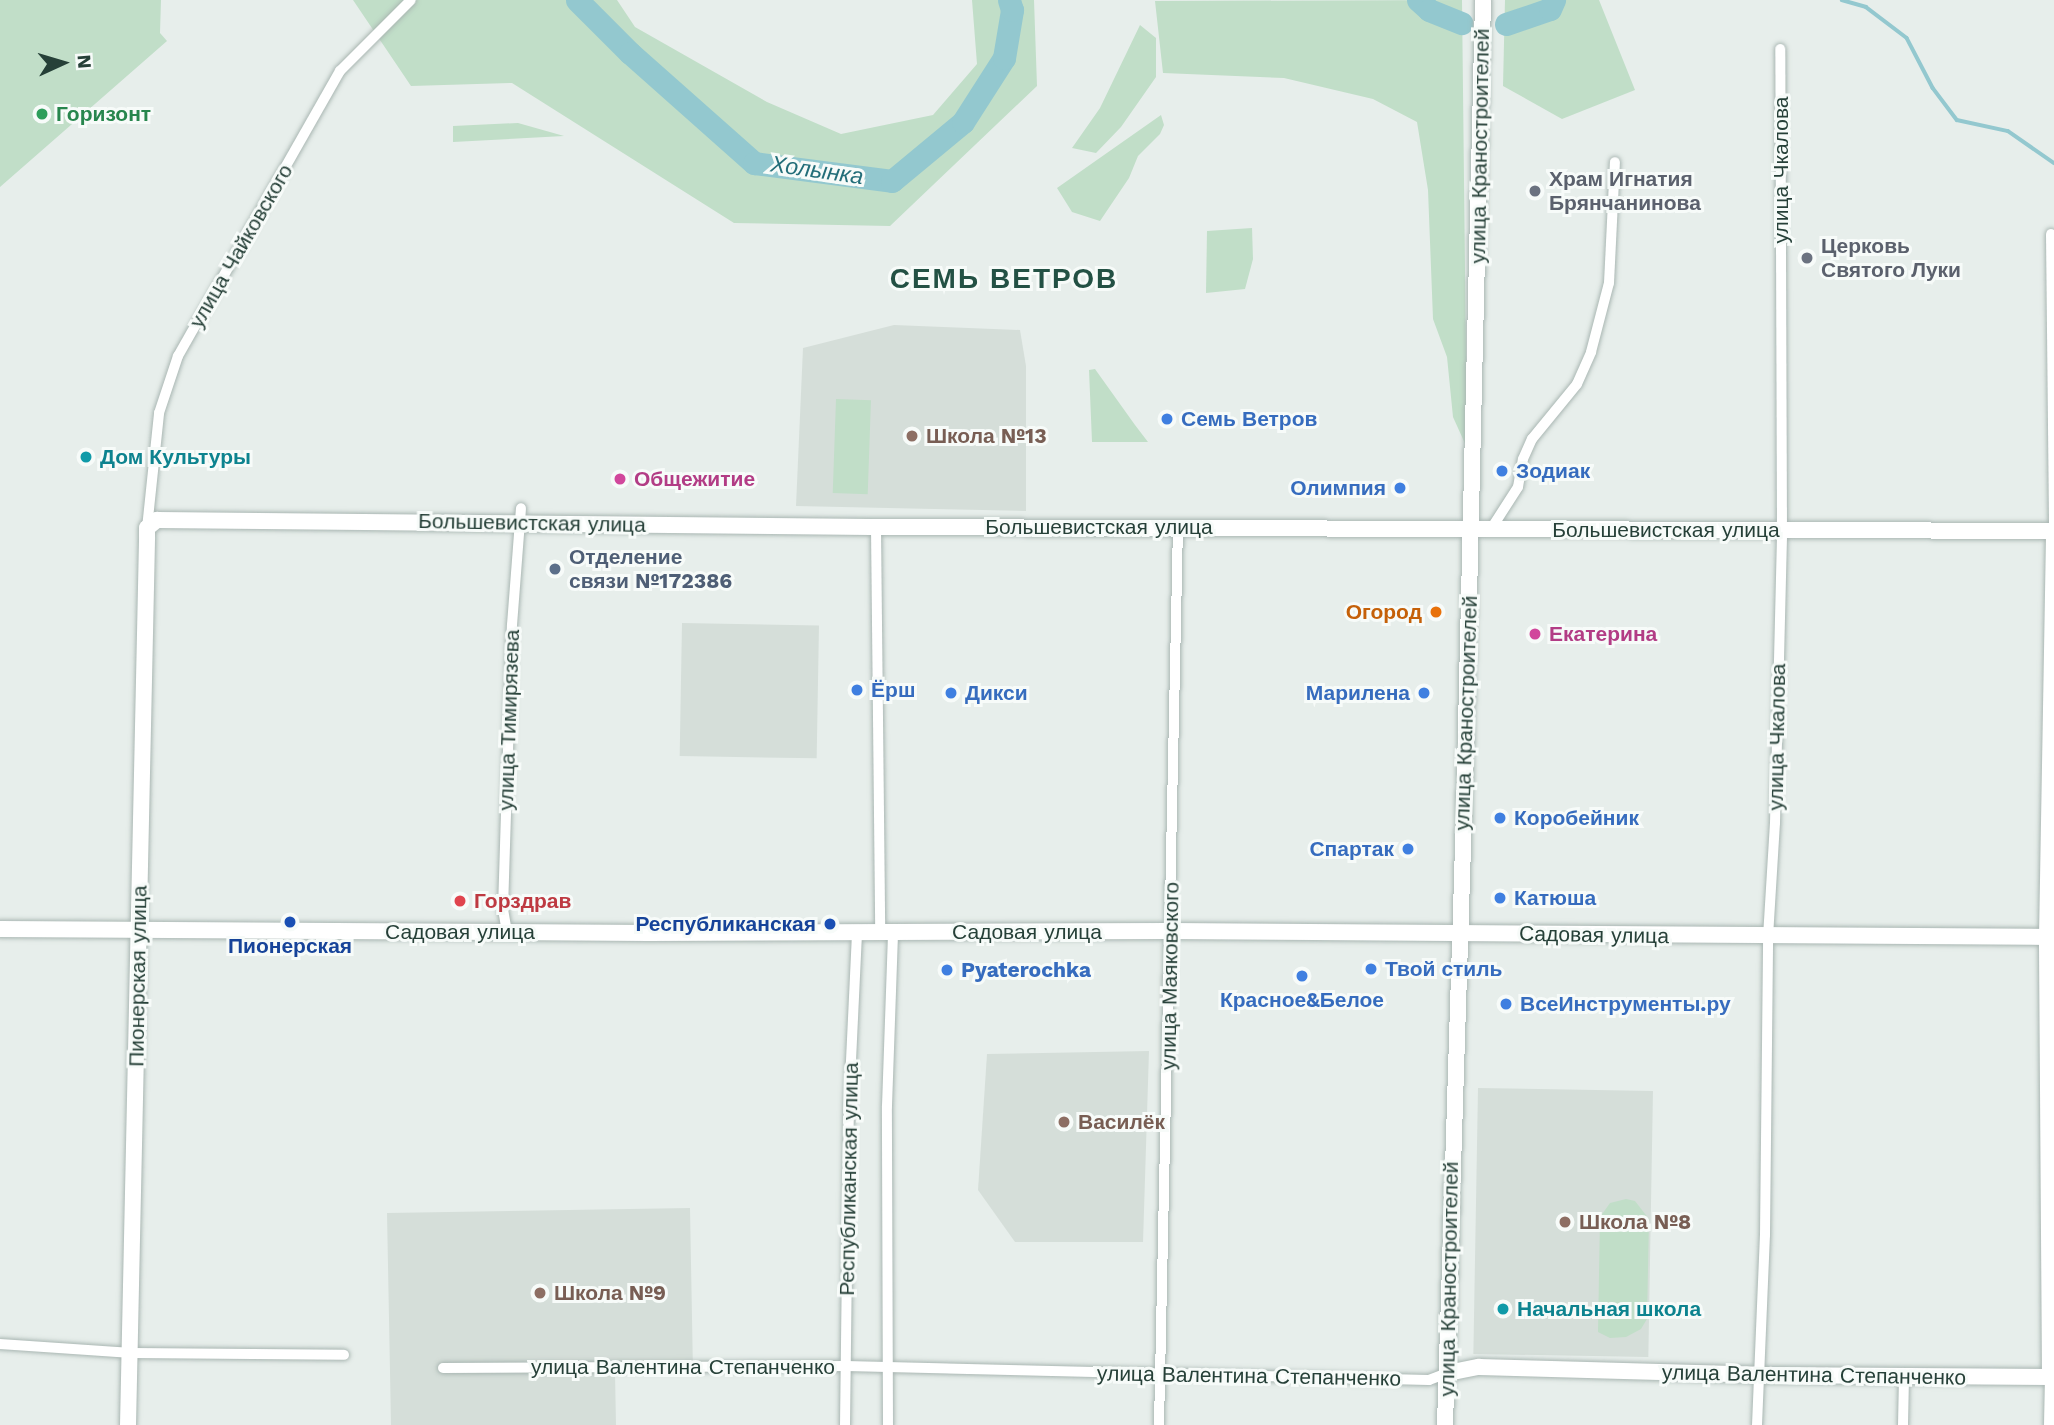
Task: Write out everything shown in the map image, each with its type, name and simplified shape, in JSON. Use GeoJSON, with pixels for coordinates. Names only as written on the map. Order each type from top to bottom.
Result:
{"type":"FeatureCollection","features":[{"type":"Feature","properties":{"kind":"street","name":"улица Чайковского"},"geometry":{"type":"LineString","coordinates":[[147,528],[159,413],[178,356],[340,71],[411,0]]}},
{"type":"Feature","properties":{"kind":"street","name":"улица Краностроителей"},"geometry":{"type":"LineString","coordinates":[[1445,1425],[1471,529],[1483,0]]}},
{"type":"Feature","properties":{"kind":"street","name":"улица Чкалова"},"geometry":{"type":"LineString","coordinates":[[1757,1425],[1765,1235],[1768,937],[1775,823],[1782,530],[1780,49]]}},
{"type":"Feature","properties":{"kind":"street"},"geometry":{"type":"LineString","coordinates":[[1491,529],[1518,487],[1523,460],[1532,439],[1577,384],[1591,352],[1609,283],[1615,162]]}},
{"type":"Feature","properties":{"kind":"street"},"geometry":{"type":"LineString","coordinates":[[2049,1425],[2052,1377],[2054,531],[2051,234]]}},
{"type":"Feature","properties":{"kind":"street","name":"Большевистская улица"},"geometry":{"type":"LineString","coordinates":[[147,528],[158,520],[520,515],[876,527],[2054,531]]}},
{"type":"Feature","properties":{"kind":"street","name":"улица Тимирязева"},"geometry":{"type":"LineString","coordinates":[[506,932],[503,909],[508,760],[515,565],[520,515]]}},
{"type":"Feature","properties":{"kind":"street","name":"Республиканская улица"},"geometry":{"type":"LineString","coordinates":[[876,527],[887,933],[888,1425]]}},
{"type":"Feature","properties":{"kind":"street","name":"улица Маяковского"},"geometry":{"type":"LineString","coordinates":[[1159,1425],[1178,527]]}},
{"type":"Feature","properties":{"kind":"street","name":"Пионерская улица"},"geometry":{"type":"LineString","coordinates":[[128,1425],[132,1353],[147,528]]}},
{"type":"Feature","properties":{"kind":"street","name":"Садовая улица"},"geometry":{"type":"LineString","coordinates":[[0,929],[857,933],[1170,931],[2051,937]]}},
{"type":"Feature","properties":{"kind":"street","name":"Республиканская улица"},"geometry":{"type":"LineString","coordinates":[[845,1425],[849,1103],[857,933]]}},
{"type":"Feature","properties":{"kind":"street"},"geometry":{"type":"LineString","coordinates":[[0,1345],[132,1353],[344,1355]]}},
{"type":"Feature","properties":{"kind":"street","name":"улица Валентина Степанченко"},"geometry":{"type":"LineString","coordinates":[[443,1368],[846,1366],[1429,1380],[1447,1373],[1479,1367],[1759,1376],[2052,1377]]}},
{"type":"Feature","properties":{"kind":"street"},"geometry":{"type":"LineString","coordinates":[[1903,1425],[1904,1377]]}},
{"type":"Feature","properties":{"kind":"shaded area","name":"Школа №13"},"geometry":{"type":"Polygon","coordinates":[[[894,325],[1020,330],[1026,366],[1026,511],[796,506],[803,348],[894,325]]]}},
{"type":"Feature","properties":{"kind":"shaded area"},"geometry":{"type":"Polygon","coordinates":[[[682,623],[819,625],[817,758],[680,756],[682,623]]]}},
{"type":"Feature","properties":{"kind":"shaded area","name":"Василёк"},"geometry":{"type":"Polygon","coordinates":[[[1149,1051],[1143,1242],[1015,1242],[978,1190],[987,1054],[1149,1051]]]}},
{"type":"Feature","properties":{"kind":"shaded area","name":"Школа №8"},"geometry":{"type":"Polygon","coordinates":[[[1478,1088],[1653,1091],[1648,1357],[1473,1354],[1478,1088]]]}},
{"type":"Feature","properties":{"kind":"shaded area","name":"Школа №9"},"geometry":{"type":"Polygon","coordinates":[[[690,1208],[693,1372],[615,1373],[616,1425],[391,1425],[387,1213],[690,1208]]]}},
{"type":"Feature","properties":{"kind":"green space","name":"Горизонт"},"geometry":{"type":"Polygon","coordinates":[[[0,0],[161,0],[160,33],[167,41],[0,187],[0,0]]]}},
{"type":"Feature","properties":{"kind":"green space"},"geometry":{"type":"Polygon","coordinates":[[[353,0],[617,0],[635,27],[767,102],[841,134],[933,115],[977,64],[972,0],[1034,0],[1037,86],[890,226],[734,223],[512,83],[411,86],[353,0]]]}},
{"type":"Feature","properties":{"kind":"green space"},"geometry":{"type":"Polygon","coordinates":[[[1462,0],[1467,448],[1453,417],[1447,357],[1433,319],[1428,190],[1417,122],[1373,99],[1284,78],[1163,73],[1155,1],[1462,0]]]}},
{"type":"Feature","properties":{"kind":"green space"},"geometry":{"type":"Polygon","coordinates":[[[1505,0],[1599,0],[1635,90],[1562,119],[1503,86],[1505,0]]]}},
{"type":"Feature","properties":{"kind":"green space"},"geometry":{"type":"Polygon","coordinates":[[[1140,25],[1156,38],[1156,77],[1121,127],[1096,153],[1072,148],[1100,108],[1140,25]]]}},
{"type":"Feature","properties":{"kind":"green space"},"geometry":{"type":"Polygon","coordinates":[[[1161,115],[1164,125],[1160,134],[1138,156],[1129,178],[1100,221],[1072,212],[1057,188],[1161,115]]]}},
{"type":"Feature","properties":{"kind":"green space"},"geometry":{"type":"Polygon","coordinates":[[[518,123],[564,136],[453,142],[453,126],[518,123]]]}},
{"type":"Feature","properties":{"kind":"green space"},"geometry":{"type":"Polygon","coordinates":[[[1252,228],[1253,259],[1245,289],[1206,293],[1207,231],[1252,228]]]}},
{"type":"Feature","properties":{"kind":"green space"},"geometry":{"type":"Polygon","coordinates":[[[1095,369],[1148,442],[1092,442],[1089,370],[1095,369]]]}},
{"type":"Feature","properties":{"kind":"green space"},"geometry":{"type":"Polygon","coordinates":[[[836,399],[871,400],[868,494],[833,493],[836,399]]]}},
{"type":"Feature","properties":{"kind":"green space"},"geometry":{"type":"Polygon","coordinates":[[[1626,1199],[1635,1201],[1649,1219],[1647,1319],[1641,1329],[1626,1337],[1610,1338],[1598,1332],[1600,1217],[1610,1203],[1626,1199]]]}},
{"type":"Feature","properties":{"kind":"waterway","name":"Холынка"},"geometry":{"type":"LineString","coordinates":[[577,0],[630,53],[754,163],[892,181],[963,122],[1004,58],[1012,10],[1009,0]]}},
{"type":"Feature","properties":{"kind":"waterway","name":"Холынка"},"geometry":{"type":"LineString","coordinates":[[1418,0],[1429,10],[1462,23]]}},
{"type":"Feature","properties":{"kind":"waterway","name":"Холынка"},"geometry":{"type":"LineString","coordinates":[[1506,24],[1550,9],[1554,0]]}},
{"type":"Feature","properties":{"kind":"waterway"},"geometry":{"type":"LineString","coordinates":[[1842,0],[1866,7],[1907,38],[1933,88],[1957,120],[2008,131],[2054,163]]}},
{"type":"Feature","properties":{"kind":"place","name":"Горизонт"},"geometry":{"type":"Point","coordinates":[42,114]}},
{"type":"Feature","properties":{"kind":"place","name":"Храм Игнатия Брянчанинова"},"geometry":{"type":"Point","coordinates":[1535,191]}},
{"type":"Feature","properties":{"kind":"place","name":"Церковь Святого Луки"},"geometry":{"type":"Point","coordinates":[1807,258]}},
{"type":"Feature","properties":{"kind":"place","name":"Семь Ветров"},"geometry":{"type":"Point","coordinates":[1167,419]}},
{"type":"Feature","properties":{"kind":"place","name":"Школа №13"},"geometry":{"type":"Point","coordinates":[912,436]}},
{"type":"Feature","properties":{"kind":"place","name":"Дом Культуры"},"geometry":{"type":"Point","coordinates":[86,457]}},
{"type":"Feature","properties":{"kind":"place","name":"Зодиак"},"geometry":{"type":"Point","coordinates":[1502,471]}},
{"type":"Feature","properties":{"kind":"place","name":"Общежитие"},"geometry":{"type":"Point","coordinates":[620,479]}},
{"type":"Feature","properties":{"kind":"place","name":"Олимпия"},"geometry":{"type":"Point","coordinates":[1400,488]}},
{"type":"Feature","properties":{"kind":"place","name":"Отделение связи №172386"},"geometry":{"type":"Point","coordinates":[555,569]}},
{"type":"Feature","properties":{"kind":"place","name":"Огород"},"geometry":{"type":"Point","coordinates":[1436,612]}},
{"type":"Feature","properties":{"kind":"place","name":"Екатерина"},"geometry":{"type":"Point","coordinates":[1535,634]}},
{"type":"Feature","properties":{"kind":"place","name":"Ёрш"},"geometry":{"type":"Point","coordinates":[857,690]}},
{"type":"Feature","properties":{"kind":"place","name":"Дикси"},"geometry":{"type":"Point","coordinates":[951,693]}},
{"type":"Feature","properties":{"kind":"place","name":"Марилена"},"geometry":{"type":"Point","coordinates":[1424,693]}},
{"type":"Feature","properties":{"kind":"place","name":"Коробейник"},"geometry":{"type":"Point","coordinates":[1500,818]}},
{"type":"Feature","properties":{"kind":"place","name":"Спартак"},"geometry":{"type":"Point","coordinates":[1408,849]}},
{"type":"Feature","properties":{"kind":"place","name":"Катюша"},"geometry":{"type":"Point","coordinates":[1500,898]}},
{"type":"Feature","properties":{"kind":"place","name":"Горздрав"},"geometry":{"type":"Point","coordinates":[460,901]}},
{"type":"Feature","properties":{"kind":"place","name":"Пионерская"},"geometry":{"type":"Point","coordinates":[290,922]}},
{"type":"Feature","properties":{"kind":"place","name":"Республиканская"},"geometry":{"type":"Point","coordinates":[830,924]}},
{"type":"Feature","properties":{"kind":"place","name":"Твой стиль"},"geometry":{"type":"Point","coordinates":[1371,969]}},
{"type":"Feature","properties":{"kind":"place","name":"Pyaterochka"},"geometry":{"type":"Point","coordinates":[947,970]}},
{"type":"Feature","properties":{"kind":"place","name":"Красное&Белое"},"geometry":{"type":"Point","coordinates":[1302,976]}},
{"type":"Feature","properties":{"kind":"place","name":"ВсеИнструменты.ру"},"geometry":{"type":"Point","coordinates":[1506,1004]}},
{"type":"Feature","properties":{"kind":"place","name":"Василёк"},"geometry":{"type":"Point","coordinates":[1064,1122]}},
{"type":"Feature","properties":{"kind":"place","name":"Школа №8"},"geometry":{"type":"Point","coordinates":[1565,1222]}},
{"type":"Feature","properties":{"kind":"place","name":"Школа №9"},"geometry":{"type":"Point","coordinates":[540,1293]}},
{"type":"Feature","properties":{"kind":"place","name":"Начальная школа"},"geometry":{"type":"Point","coordinates":[1503,1309]}},
{"type":"Feature","properties":{"kind":"district","name":"СЕМЬ ВЕТРОВ"},"geometry":{"type":"Point","coordinates":[1004,279]}}]}
